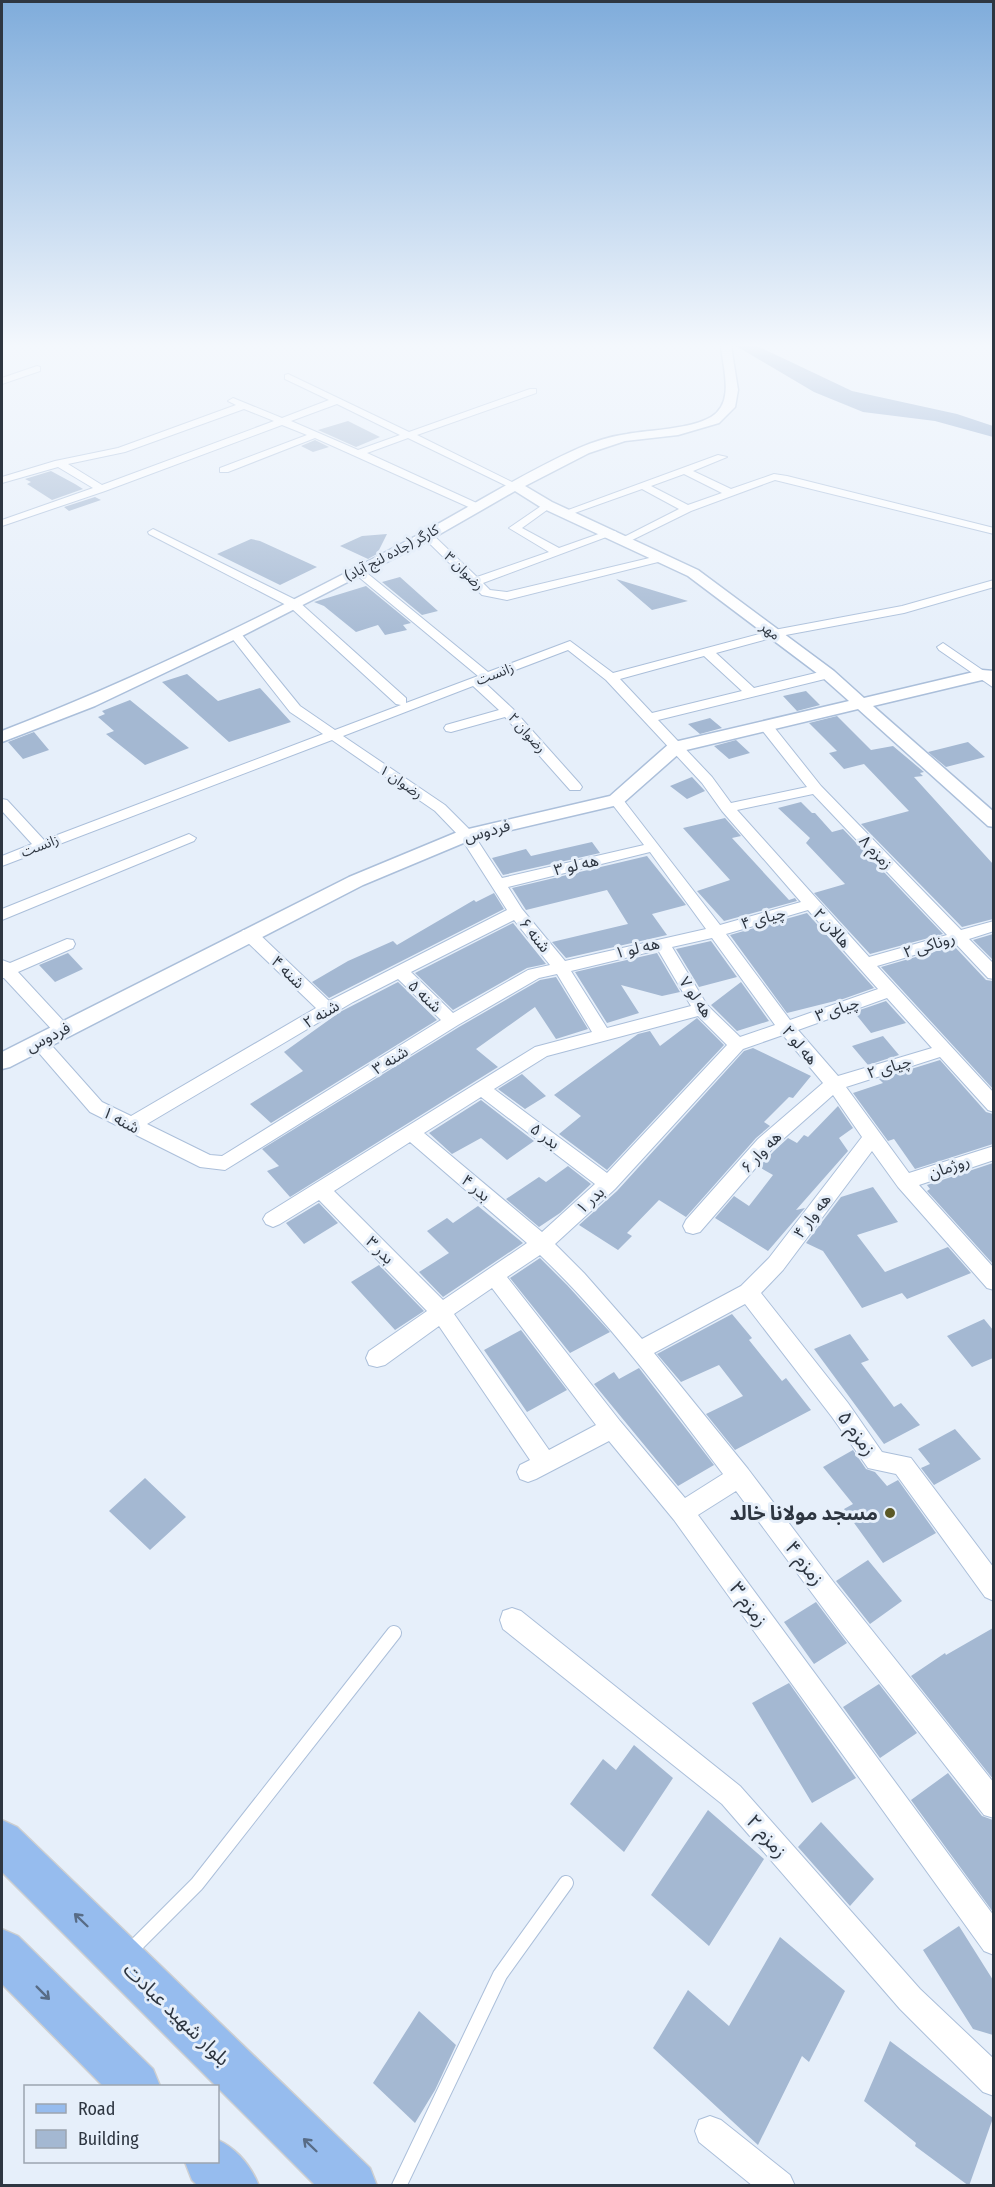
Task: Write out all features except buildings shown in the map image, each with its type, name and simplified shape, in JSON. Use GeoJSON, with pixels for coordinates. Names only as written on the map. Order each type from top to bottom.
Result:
{"type":"FeatureCollection","features":[{"type":"Feature","properties":{"kind":"main road","name":"بلوار شهید عبادت"},"geometry":{"type":"LineString","coordinates":[[2,1842],[352,2186]]}},
{"type":"Feature","properties":{"kind":"main road"},"geometry":{"type":"LineString","coordinates":[[2,1952],[135,2085]]}},
{"type":"Feature","properties":{"kind":"main road"},"geometry":{"type":"LineString","coordinates":[[211,2163],[234,2186]]}},
{"type":"Feature","properties":{"kind":"street"},"geometry":{"type":"LineString","coordinates":[[2,480],[59,463],[126,448]]}},
{"type":"Feature","properties":{"kind":"street"},"geometry":{"type":"LineString","coordinates":[[2,523],[210,448]]}},
{"type":"Feature","properties":{"kind":"street"},"geometry":{"type":"LineString","coordinates":[[224,470],[281,448]]}},
{"type":"Feature","properties":{"kind":"street"},"geometry":{"type":"LineString","coordinates":[[346,448],[477,507]]}},
{"type":"Feature","properties":{"kind":"street"},"geometry":{"type":"LineString","coordinates":[[358,453],[373,448]]}},
{"type":"Feature","properties":{"kind":"street"},"geometry":{"type":"LineString","coordinates":[[434,448],[515,486]]}},
{"type":"Feature","properties":{"kind":"street","name":"کارگر (جاده لنج آباد)"},"geometry":{"type":"LineString","coordinates":[[2,737],[89,703],[235,634],[427,536],[515,486],[591,448]]}},
{"type":"Feature","properties":{"kind":"street"},"geometry":{"type":"LineString","coordinates":[[565,513],[722,457]]}},
{"type":"Feature","properties":{"kind":"street"},"geometry":{"type":"LineString","coordinates":[[59,463],[101,489]]}},
{"type":"Feature","properties":{"kind":"street"},"geometry":{"type":"LineString","coordinates":[[685,471],[731,493]]}},
{"type":"Feature","properties":{"kind":"street"},"geometry":{"type":"LineString","coordinates":[[626,540],[687,509],[774,477],[788,478],[857,498],[993,531]]}},
{"type":"Feature","properties":{"kind":"street"},"geometry":{"type":"LineString","coordinates":[[642,485],[687,509]]}},
{"type":"Feature","properties":{"kind":"street","name":"مهر"},"geometry":{"type":"LineString","coordinates":[[515,486],[547,505],[693,573],[828,674],[993,822]]}},
{"type":"Feature","properties":{"kind":"street"},"geometry":{"type":"LineString","coordinates":[[547,505],[514,528],[558,552]]}},
{"type":"Feature","properties":{"kind":"street"},"geometry":{"type":"LineString","coordinates":[[153,532],[294,604],[400,701]]}},
{"type":"Feature","properties":{"kind":"street"},"geometry":{"type":"LineString","coordinates":[[475,582],[611,533]]}},
{"type":"Feature","properties":{"kind":"street","name":"رضوان ۳"},"geometry":{"type":"LineString","coordinates":[[427,536],[486,593],[507,596],[662,558]]}},
{"type":"Feature","properties":{"kind":"street"},"geometry":{"type":"LineString","coordinates":[[358,571],[482,679]]}},
{"type":"Feature","properties":{"kind":"street"},"geometry":{"type":"LineString","coordinates":[[676,747],[611,677],[774,634],[904,609],[993,583]]}},
{"type":"Feature","properties":{"kind":"street","name":"رضوان ۱"},"geometry":{"type":"LineString","coordinates":[[235,634],[295,709],[440,808],[467,835]]}},
{"type":"Feature","properties":{"kind":"street","name":"زانست"},"geometry":{"type":"LineString","coordinates":[[2,861],[570,645],[611,677]]}},
{"type":"Feature","properties":{"kind":"street"},"geometry":{"type":"LineString","coordinates":[[943,647],[990,678]]}},
{"type":"Feature","properties":{"kind":"street"},"geometry":{"type":"LineString","coordinates":[[708,653],[752,693]]}},
{"type":"Feature","properties":{"kind":"street"},"geometry":{"type":"LineString","coordinates":[[650,718],[828,674]]}},
{"type":"Feature","properties":{"kind":"street","name":"فردوس"},"geometry":{"type":"LineString","coordinates":[[2,1061],[356,881],[467,835],[616,800],[676,747],[859,702],[990,678]]}},
{"type":"Feature","properties":{"kind":"street","name":"رضوان ۲"},"geometry":{"type":"LineString","coordinates":[[482,679],[575,788]]}},
{"type":"Feature","properties":{"kind":"street"},"geometry":{"type":"LineString","coordinates":[[451,728],[508,712]]}},
{"type":"Feature","properties":{"kind":"street","name":"زمزم ۸"},"geometry":{"type":"LineString","coordinates":[[765,725],[816,789],[993,974]]}},
{"type":"Feature","properties":{"kind":"street","name":"هالان ۲"},"geometry":{"type":"LineString","coordinates":[[676,747],[707,780],[727,808],[811,904],[993,1105]]}},
{"type":"Feature","properties":{"kind":"street"},"geometry":{"type":"LineString","coordinates":[[727,808],[816,789]]}},
{"type":"Feature","properties":{"kind":"street","name":"هه لو ۲"},"geometry":{"type":"LineString","coordinates":[[616,800],[654,847],[785,1026],[834,1084],[905,1182],[993,1282]]}},
{"type":"Feature","properties":{"kind":"street"},"geometry":{"type":"LineString","coordinates":[[2,803],[41,845]]}},
{"type":"Feature","properties":{"kind":"street","name":"شنه ۶"},"geometry":{"type":"LineString","coordinates":[[467,835],[516,912],[560,966],[602,1034]]}},
{"type":"Feature","properties":{"kind":"street"},"geometry":{"type":"LineString","coordinates":[[2,915],[189,838]]}},
{"type":"Feature","properties":{"kind":"street","name":"هه لو ۳"},"geometry":{"type":"LineString","coordinates":[[499,884],[654,847]]}},
{"type":"Feature","properties":{"kind":"street","name":"چیای ۴"},"geometry":{"type":"LineString","coordinates":[[714,932],[811,904]]}},
{"type":"Feature","properties":{"kind":"street","name":"شنه ۲"},"geometry":{"type":"LineString","coordinates":[[130,1125],[328,1010],[516,912]]}},
{"type":"Feature","properties":{"kind":"street","name":"روناکی ۲"},"geometry":{"type":"LineString","coordinates":[[865,964],[993,926]]}},
{"type":"Feature","properties":{"kind":"street","name":"هه لو ۱"},"geometry":{"type":"LineString","coordinates":[[560,966],[714,932]]}},
{"type":"Feature","properties":{"kind":"street","name":"شنه ۴"},"geometry":{"type":"LineString","coordinates":[[249,934],[328,1010]]}},
{"type":"Feature","properties":{"kind":"street","name":"هه لو ۷"},"geometry":{"type":"LineString","coordinates":[[662,943],[700,1009],[737,1045]]}},
{"type":"Feature","properties":{"kind":"street"},"geometry":{"type":"LineString","coordinates":[[62,1030],[3,969],[67,944]]}},
{"type":"Feature","properties":{"kind":"street","name":"شنه ۳"},"geometry":{"type":"LineString","coordinates":[[225,1163],[452,1021],[534,974],[560,966]]}},
{"type":"Feature","properties":{"kind":"street","name":"شنه ۵"},"geometry":{"type":"LineString","coordinates":[[399,971],[452,1021]]}},
{"type":"Feature","properties":{"kind":"street","name":"چیای ۳"},"geometry":{"type":"LineString","coordinates":[[785,1026],[889,991]]}},
{"type":"Feature","properties":{"kind":"street"},"geometry":{"type":"LineString","coordinates":[[273,1219],[541,1051],[700,1009]]}},
{"type":"Feature","properties":{"kind":"street","name":"بدر ۱"},"geometry":{"type":"LineString","coordinates":[[377,1358],[542,1244],[608,1184],[737,1045],[785,1026]]}},
{"type":"Feature","properties":{"kind":"street","name":"شنه ۱"},"geometry":{"type":"LineString","coordinates":[[39,1042],[96,1107],[207,1162],[225,1163]]}},
{"type":"Feature","properties":{"kind":"street","name":"چیای ۲"},"geometry":{"type":"LineString","coordinates":[[834,1084],[944,1050]]}},
{"type":"Feature","properties":{"kind":"street","name":"هه وار ۶"},"geometry":{"type":"LineString","coordinates":[[693,1226],[765,1144],[834,1084]]}},
{"type":"Feature","properties":{"kind":"street","name":"بدر ۵"},"geometry":{"type":"LineString","coordinates":[[481,1088],[608,1184]]}},
{"type":"Feature","properties":{"kind":"street","name":"بدر ۴"},"geometry":{"type":"LineString","coordinates":[[410,1132],[542,1244]]}},
{"type":"Feature","properties":{"kind":"street","name":"هه وار ۴"},"geometry":{"type":"LineString","coordinates":[[639,1351],[748,1292],[776,1264],[873,1136]]}},
{"type":"Feature","properties":{"kind":"street","name":"روژمان"},"geometry":{"type":"LineString","coordinates":[[905,1182],[993,1153]]}},
{"type":"Feature","properties":{"kind":"street","name":"بدر ۳"},"geometry":{"type":"LineString","coordinates":[[320,1189],[441,1312],[536,1468],[612,1428]]}},
{"type":"Feature","properties":{"kind":"street","name":"زمزم ۴"},"geometry":{"type":"LineString","coordinates":[[542,1244],[639,1351],[740,1476],[805,1564],[993,1805]]}},
{"type":"Feature","properties":{"kind":"street","name":"زمزم ۳"},"geometry":{"type":"LineString","coordinates":[[494,1275],[612,1428],[682,1512],[993,1941]]}},
{"type":"Feature","properties":{"kind":"street","name":"زمزم ۵"},"geometry":{"type":"LineString","coordinates":[[748,1292],[840,1410],[876,1461],[903,1465],[993,1588]]}},
{"type":"Feature","properties":{"kind":"street"},"geometry":{"type":"LineString","coordinates":[[682,1512],[740,1476]]}},
{"type":"Feature","properties":{"kind":"street","name":"زمزم ۲"},"geometry":{"type":"LineString","coordinates":[[512,1620],[731,1795],[910,1999],[993,2081]]}},
{"type":"Feature","properties":{"kind":"street"},"geometry":{"type":"LineString","coordinates":[[710,2131],[779,2186]]}},
{"type":"Feature","properties":{"kind":"lane"},"geometry":{"type":"LineString","coordinates":[[121,1960],[197,1884],[394,1633]]}},
{"type":"Feature","properties":{"kind":"lane"},"geometry":{"type":"LineString","coordinates":[[399,2186],[500,1975],[566,1883]]}},
{"type":"Feature","properties":{"kind":"place","name":"مسجد مولانا خالد"},"geometry":{"type":"Point","coordinates":[890,1513]}}]}
